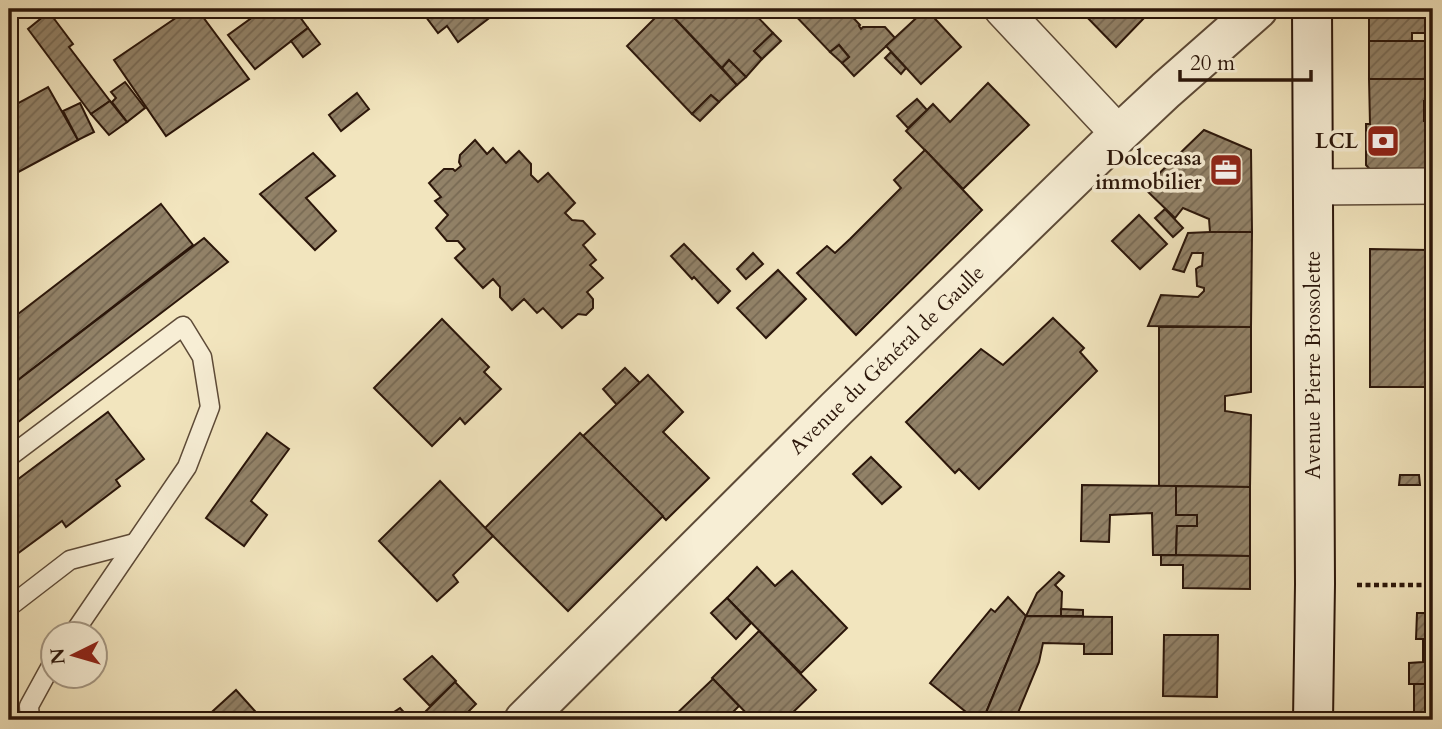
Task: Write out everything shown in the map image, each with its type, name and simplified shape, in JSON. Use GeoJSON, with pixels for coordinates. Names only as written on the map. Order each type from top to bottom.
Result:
{"type":"FeatureCollection","features":[{"type":"Feature","properties":{"kind":"street"},"geometry":{"type":"LineString","coordinates":[[1002,9],[1119,134]]}},
{"type":"Feature","properties":{"kind":"street","name":"Avenue du Général de Gaulle"},"geometry":{"type":"LineString","coordinates":[[524,720],[1119,134],[1258,9]]}},
{"type":"Feature","properties":{"kind":"street","name":"Avenue Pierre Brossolette"},"geometry":{"type":"LineString","coordinates":[[1312,9],[1315,584],[1313,720]]}},
{"type":"Feature","properties":{"kind":"street"},"geometry":{"type":"LineString","coordinates":[[1312,187],[1433,186]]}},
{"type":"Feature","properties":{"kind":"lane"},"geometry":{"type":"LineString","coordinates":[[9,457],[183,326],[202,357],[211,407],[187,467],[83,620]]}},
{"type":"Feature","properties":{"kind":"lane"},"geometry":{"type":"LineString","coordinates":[[9,607],[70,560],[135,542]]}},
{"type":"Feature","properties":{"kind":"lane"},"geometry":{"type":"LineString","coordinates":[[30,720],[29,706],[38,690]]}},
{"type":"Feature","properties":{"kind":"path"},"geometry":{"type":"LineString","coordinates":[[1315,584],[1433,585]]}},
{"type":"Feature","properties":{"kind":"building"},"geometry":{"type":"Polygon","coordinates":[[[189,9],[197,9],[249,79],[166,136],[114,60],[189,9]]]}},
{"type":"Feature","properties":{"kind":"building"},"geometry":{"type":"Polygon","coordinates":[[[264,9],[294,9],[308,28],[255,69],[228,35],[264,9]]]}},
{"type":"Feature","properties":{"kind":"building"},"geometry":{"type":"Polygon","coordinates":[[[420,9],[501,9],[458,42],[447,26],[438,33],[420,9]]]}},
{"type":"Feature","properties":{"kind":"building"},"geometry":{"type":"Polygon","coordinates":[[[664,9],[737,85],[719,102],[711,95],[692,114],[627,46],[664,9]]]}},
{"type":"Feature","properties":{"kind":"building"},"geometry":{"type":"Polygon","coordinates":[[[666,9],[750,9],[773,33],[754,51],[762,59],[746,77],[729,60],[722,68],[666,9]]]}},
{"type":"Feature","properties":{"kind":"building"},"geometry":{"type":"Polygon","coordinates":[[[789,9],[845,9],[861,29],[885,27],[895,38],[854,76],[842,63],[849,57],[839,45],[830,52],[789,9]]]}},
{"type":"Feature","properties":{"kind":"building"},"geometry":{"type":"Polygon","coordinates":[[[926,9],[961,47],[921,84],[886,46],[926,9]]]}},
{"type":"Feature","properties":{"kind":"building"},"geometry":{"type":"Polygon","coordinates":[[[1079,9],[1149,9],[1147,15],[1116,47],[1079,9]]]}},
{"type":"Feature","properties":{"kind":"building"},"geometry":{"type":"Polygon","coordinates":[[[1369,9],[1433,9],[1433,29],[1427,29],[1428,33],[1412,33],[1412,41],[1369,41],[1369,9]]]}},
{"type":"Feature","properties":{"kind":"building"},"geometry":{"type":"Polygon","coordinates":[[[49,12],[73,44],[69,47],[110,101],[91,114],[28,29],[49,12]]]}},
{"type":"Feature","properties":{"kind":"building"},"geometry":{"type":"Polygon","coordinates":[[[308,28],[320,44],[303,57],[291,41],[308,28]]]}},
{"type":"Feature","properties":{"kind":"building"},"geometry":{"type":"Polygon","coordinates":[[[773,33],[781,41],[762,59],[754,51],[773,33]]]}},
{"type":"Feature","properties":{"kind":"building"},"geometry":{"type":"Polygon","coordinates":[[[1369,41],[1433,41],[1433,79],[1369,79],[1369,41]]]}},
{"type":"Feature","properties":{"kind":"building"},"geometry":{"type":"Polygon","coordinates":[[[839,45],[849,57],[842,63],[830,52],[839,45]]]}},
{"type":"Feature","properties":{"kind":"building"},"geometry":{"type":"Polygon","coordinates":[[[891,52],[906,68],[901,74],[885,58],[891,52]]]}},
{"type":"Feature","properties":{"kind":"building"},"geometry":{"type":"Polygon","coordinates":[[[729,60],[746,77],[737,85],[722,68],[729,60]]]}},
{"type":"Feature","properties":{"kind":"building"},"geometry":{"type":"Polygon","coordinates":[[[1369,79],[1433,79],[1433,101],[1424,101],[1424,121],[1433,121],[1433,173],[1374,174],[1366,165],[1366,124],[1370,124],[1369,79]]]}},
{"type":"Feature","properties":{"kind":"building"},"geometry":{"type":"Polygon","coordinates":[[[125,82],[145,108],[127,122],[112,102],[116,98],[111,92],[125,82]]]}},
{"type":"Feature","properties":{"kind":"building"},"geometry":{"type":"Polygon","coordinates":[[[988,83],[1029,125],[963,189],[906,131],[933,104],[950,122],[988,83]]]}},
{"type":"Feature","properties":{"kind":"building"},"geometry":{"type":"Polygon","coordinates":[[[48,87],[78,140],[9,177],[9,108],[48,87]]]}},
{"type":"Feature","properties":{"kind":"building"},"geometry":{"type":"Polygon","coordinates":[[[357,93],[369,109],[341,131],[329,115],[357,93]]]}},
{"type":"Feature","properties":{"kind":"building"},"geometry":{"type":"Polygon","coordinates":[[[711,95],[719,102],[700,121],[692,114],[711,95]]]}},
{"type":"Feature","properties":{"kind":"building"},"geometry":{"type":"Polygon","coordinates":[[[917,99],[927,110],[908,128],[897,116],[917,99]]]}},
{"type":"Feature","properties":{"kind":"building"},"geometry":{"type":"Polygon","coordinates":[[[110,101],[127,122],[109,135],[91,114],[110,101]]]}},
{"type":"Feature","properties":{"kind":"building"},"geometry":{"type":"Polygon","coordinates":[[[80,103],[94,132],[78,140],[63,111],[80,103]]]}},
{"type":"Feature","properties":{"kind":"building"},"geometry":{"type":"Polygon","coordinates":[[[1204,130],[1251,150],[1252,232],[1210,232],[1209,219],[1183,208],[1175,218],[1144,188],[1204,130]]]}},
{"type":"Feature","properties":{"kind":"building"},"geometry":{"type":"Polygon","coordinates":[[[475,140],[487,154],[493,148],[506,163],[519,151],[531,164],[531,175],[538,182],[548,173],[575,203],[565,213],[572,220],[583,221],[595,234],[583,245],[596,260],[590,265],[603,278],[587,292],[593,299],[593,308],[586,315],[578,314],[562,328],[543,308],[537,313],[524,299],[512,310],[500,297],[500,287],[493,279],[483,288],[455,258],[465,249],[458,241],[447,241],[436,228],[448,215],[435,201],[441,197],[429,183],[444,169],[455,171],[461,166],[460,155],[475,140]]]}},
{"type":"Feature","properties":{"kind":"building"},"geometry":{"type":"Polygon","coordinates":[[[925,150],[982,210],[856,335],[797,273],[827,246],[835,253],[850,239],[901,188],[894,180],[925,150]]]}},
{"type":"Feature","properties":{"kind":"building"},"geometry":{"type":"Polygon","coordinates":[[[313,153],[335,176],[306,198],[336,231],[315,250],[260,194],[313,153]]]}},
{"type":"Feature","properties":{"kind":"building"},"geometry":{"type":"Polygon","coordinates":[[[161,204],[193,245],[9,387],[9,321],[161,204]]]}},
{"type":"Feature","properties":{"kind":"building"},"geometry":{"type":"Polygon","coordinates":[[[1165,209],[1183,228],[1173,237],[1155,218],[1165,209]]]}},
{"type":"Feature","properties":{"kind":"building"},"geometry":{"type":"Polygon","coordinates":[[[1139,215],[1167,244],[1140,269],[1112,241],[1139,215]]]}},
{"type":"Feature","properties":{"kind":"building"},"geometry":{"type":"Polygon","coordinates":[[[1252,232],[1251,327],[1148,326],[1161,295],[1198,297],[1204,291],[1204,288],[1197,286],[1196,269],[1202,266],[1203,253],[1192,253],[1184,272],[1173,269],[1188,233],[1252,232]]]}},
{"type":"Feature","properties":{"kind":"building"},"geometry":{"type":"Polygon","coordinates":[[[204,238],[228,262],[9,429],[9,387],[204,238]]]}},
{"type":"Feature","properties":{"kind":"building"},"geometry":{"type":"Polygon","coordinates":[[[684,244],[730,291],[718,303],[671,256],[684,244]]]}},
{"type":"Feature","properties":{"kind":"building"},"geometry":{"type":"Polygon","coordinates":[[[1370,249],[1429,250],[1429,298],[1433,298],[1433,387],[1370,387],[1370,249]]]}},
{"type":"Feature","properties":{"kind":"building"},"geometry":{"type":"Polygon","coordinates":[[[753,253],[763,264],[746,279],[737,269],[753,253]]]}},
{"type":"Feature","properties":{"kind":"building"},"geometry":{"type":"Polygon","coordinates":[[[778,270],[806,299],[766,338],[737,308],[778,270]]]}},
{"type":"Feature","properties":{"kind":"building"},"geometry":{"type":"Polygon","coordinates":[[[1053,318],[1084,348],[1080,352],[1097,371],[979,489],[959,469],[955,473],[906,422],[981,349],[1003,365],[1053,318]]]}},
{"type":"Feature","properties":{"kind":"building"},"geometry":{"type":"Polygon","coordinates":[[[442,319],[489,367],[484,372],[501,389],[465,424],[460,418],[432,446],[374,388],[442,319]]]}},
{"type":"Feature","properties":{"kind":"building"},"geometry":{"type":"Polygon","coordinates":[[[1159,327],[1251,327],[1251,392],[1225,396],[1225,411],[1251,415],[1250,487],[1159,486],[1159,327]]]}},
{"type":"Feature","properties":{"kind":"building"},"geometry":{"type":"Polygon","coordinates":[[[625,368],[640,383],[617,405],[603,389],[625,368]]]}},
{"type":"Feature","properties":{"kind":"building"},"geometry":{"type":"Polygon","coordinates":[[[648,375],[683,412],[663,432],[709,478],[666,520],[583,436],[648,375]]]}},
{"type":"Feature","properties":{"kind":"building"},"geometry":{"type":"Polygon","coordinates":[[[1425,393],[1433,393],[1433,450],[1425,450],[1425,393]]]}},
{"type":"Feature","properties":{"kind":"building"},"geometry":{"type":"Polygon","coordinates":[[[108,412],[144,459],[116,480],[120,486],[66,527],[62,521],[9,560],[9,486],[108,412]]]}},
{"type":"Feature","properties":{"kind":"building"},"geometry":{"type":"Polygon","coordinates":[[[267,433],[289,449],[251,501],[267,515],[244,546],[206,518],[267,433]]]}},
{"type":"Feature","properties":{"kind":"building"},"geometry":{"type":"Polygon","coordinates":[[[580,433],[663,516],[568,611],[485,528],[580,433]]]}},
{"type":"Feature","properties":{"kind":"building"},"geometry":{"type":"Polygon","coordinates":[[[871,457],[901,487],[882,504],[853,474],[871,457]]]}},
{"type":"Feature","properties":{"kind":"building"},"geometry":{"type":"Polygon","coordinates":[[[1400,475],[1419,475],[1420,485],[1399,485],[1400,475]]]}},
{"type":"Feature","properties":{"kind":"building"},"geometry":{"type":"Polygon","coordinates":[[[440,481],[493,536],[453,575],[458,582],[437,601],[379,541],[440,481]]]}},
{"type":"Feature","properties":{"kind":"building"},"geometry":{"type":"Polygon","coordinates":[[[1082,485],[1176,486],[1176,515],[1197,515],[1197,526],[1177,526],[1176,555],[1153,555],[1152,513],[1110,515],[1109,542],[1081,541],[1082,485]]]}},
{"type":"Feature","properties":{"kind":"building"},"geometry":{"type":"Polygon","coordinates":[[[1176,486],[1250,487],[1250,556],[1176,555],[1177,526],[1197,526],[1197,515],[1176,515],[1176,486]]]}},
{"type":"Feature","properties":{"kind":"building"},"geometry":{"type":"Polygon","coordinates":[[[1161,555],[1250,556],[1250,589],[1183,588],[1183,565],[1161,565],[1161,555]]]}},
{"type":"Feature","properties":{"kind":"building"},"geometry":{"type":"Polygon","coordinates":[[[757,567],[775,586],[792,571],[847,628],[801,673],[727,598],[757,567]]]}},
{"type":"Feature","properties":{"kind":"building"},"geometry":{"type":"Polygon","coordinates":[[[1059,572],[1064,576],[1055,585],[1062,592],[1061,616],[1026,616],[1037,593],[1059,572]]]}},
{"type":"Feature","properties":{"kind":"building"},"geometry":{"type":"Polygon","coordinates":[[[1008,597],[1026,616],[983,720],[976,720],[930,683],[991,609],[995,612],[1008,597]]]}},
{"type":"Feature","properties":{"kind":"building"},"geometry":{"type":"Polygon","coordinates":[[[727,598],[751,623],[736,639],[711,613],[727,598]]]}},
{"type":"Feature","properties":{"kind":"building"},"geometry":{"type":"Polygon","coordinates":[[[1061,609],[1083,610],[1083,616],[1061,616],[1061,609]]]}},
{"type":"Feature","properties":{"kind":"building"},"geometry":{"type":"Polygon","coordinates":[[[1417,613],[1433,613],[1433,684],[1409,684],[1409,663],[1423,662],[1423,639],[1416,639],[1417,613]]]}},
{"type":"Feature","properties":{"kind":"building"},"geometry":{"type":"Polygon","coordinates":[[[1026,616],[1112,617],[1112,654],[1084,654],[1084,644],[1043,643],[1039,662],[1015,720],[983,720],[1026,616]]]}},
{"type":"Feature","properties":{"kind":"building"},"geometry":{"type":"Polygon","coordinates":[[[759,631],[816,690],[785,720],[753,720],[712,678],[759,631]]]}},
{"type":"Feature","properties":{"kind":"building"},"geometry":{"type":"Polygon","coordinates":[[[1164,635],[1218,635],[1217,697],[1163,696],[1164,635]]]}},
{"type":"Feature","properties":{"kind":"building"},"geometry":{"type":"Polygon","coordinates":[[[432,656],[456,681],[430,706],[404,679],[432,656]]]}},
{"type":"Feature","properties":{"kind":"building"},"geometry":{"type":"Polygon","coordinates":[[[713,679],[739,706],[725,720],[670,720],[713,679]]]}},
{"type":"Feature","properties":{"kind":"building"},"geometry":{"type":"Polygon","coordinates":[[[455,682],[476,704],[460,720],[417,720],[455,682]]]}},
{"type":"Feature","properties":{"kind":"building"},"geometry":{"type":"Polygon","coordinates":[[[1414,684],[1433,684],[1433,720],[1414,720],[1414,684]]]}},
{"type":"Feature","properties":{"kind":"building"},"geometry":{"type":"Polygon","coordinates":[[[236,690],[263,720],[203,720],[236,690]]]}},
{"type":"Feature","properties":{"kind":"building"},"geometry":{"type":"Polygon","coordinates":[[[400,708],[411,720],[384,720],[388,716],[400,708]]]}},
{"type":"Feature","properties":{"kind":"place","name":"LCL"},"geometry":{"type":"Point","coordinates":[1383,141]}},
{"type":"Feature","properties":{"kind":"place","name":"Dolcecasa immobilier"},"geometry":{"type":"Point","coordinates":[1226,170]}}]}
